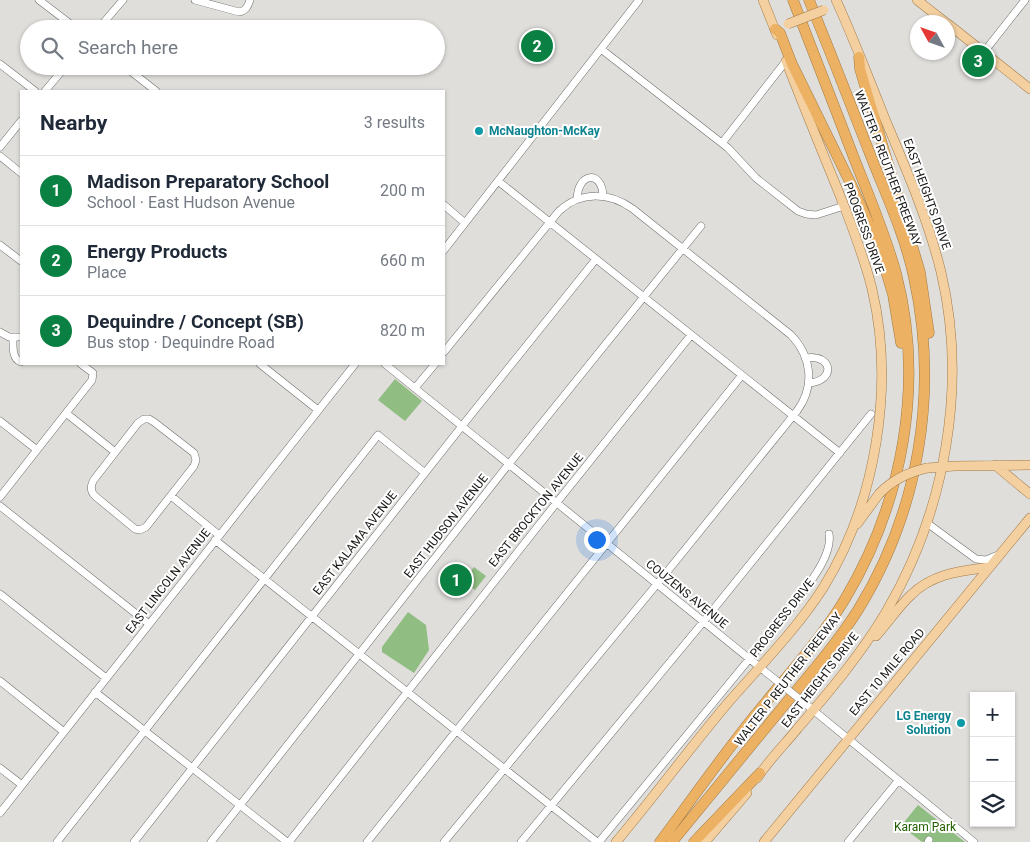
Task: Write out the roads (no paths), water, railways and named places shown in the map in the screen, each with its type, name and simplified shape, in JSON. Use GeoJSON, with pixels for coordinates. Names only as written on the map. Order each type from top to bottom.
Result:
{"type":"FeatureCollection","features":[{"type":"Feature","properties":{"kind":"highway","name":"WALTER P REUTHER FREEWAY"},"geometry":{"type":"LineString","coordinates":[[660,842],[738,736],[830,622],[854,584],[871,551],[898,469],[908,403],[908,363],[896,274],[882,229],[793,0]]}},
{"type":"Feature","properties":{"kind":"highway","name":"WALTER P REUTHER FREEWAY"},"geometry":{"type":"LineString","coordinates":[[672,842],[838,639],[870,590],[898,528],[913,478],[921,431],[925,381],[924,353],[920,314],[909,257],[900,228],[809,0]]}},
{"type":"Feature","properties":{"kind":"highway"},"geometry":{"type":"LineString","coordinates":[[775,29],[780,33],[792,64],[856,193],[878,244],[893,295],[903,351],[908,363]]}},
{"type":"Feature","properties":{"kind":"highway"},"geometry":{"type":"LineString","coordinates":[[859,57],[860,68],[908,229],[922,284],[930,343],[925,381]]}},
{"type":"Feature","properties":{"kind":"highway"},"geometry":{"type":"LineString","coordinates":[[694,842],[760,773]]}},
{"type":"Feature","properties":{"kind":"main road","name":"PROGRESS DRIVE"},"geometry":{"type":"LineString","coordinates":[[616,842],[689,750],[764,670],[822,589],[853,531],[867,482],[877,436],[882,392],[881,356],[877,313],[872,287],[862,252],[763,0]]}},
{"type":"Feature","properties":{"kind":"main road"},"geometry":{"type":"LineString","coordinates":[[917,0],[936,15]]}},
{"type":"Feature","properties":{"kind":"main road"},"geometry":{"type":"LineString","coordinates":[[768,12],[778,23],[788,24],[824,10],[837,2]]}},
{"type":"Feature","properties":{"kind":"main road","name":"EAST HEIGHTS DRIVE"},"geometry":{"type":"LineString","coordinates":[[705,842],[748,792],[760,773],[857,656],[877,627],[900,586],[927,523],[942,466],[948,434],[952,382],[949,327],[941,274],[919,202],[837,2]]}},
{"type":"Feature","properties":{"kind":"main road"},"geometry":{"type":"LineString","coordinates":[[955,30],[1030,89]]}},
{"type":"Feature","properties":{"kind":"main road"},"geometry":{"type":"LineString","coordinates":[[995,465],[1030,494]]}},
{"type":"Feature","properties":{"kind":"main road"},"geometry":{"type":"LineString","coordinates":[[853,531],[879,494],[898,479],[912,472],[942,466],[1030,465]]}},
{"type":"Feature","properties":{"kind":"main road","name":"EAST 10 MILE ROAD"},"geometry":{"type":"LineString","coordinates":[[764,842],[1030,518]]}},
{"type":"Feature","properties":{"kind":"main road"},"geometry":{"type":"LineString","coordinates":[[857,656],[910,596],[922,586],[952,572],[990,567]]}},
{"type":"Feature","properties":{"kind":"street"},"geometry":{"type":"LineString","coordinates":[[39,0],[65,20]]}},
{"type":"Feature","properties":{"kind":"street"},"geometry":{"type":"LineString","coordinates":[[106,20],[123,0]]}},
{"type":"Feature","properties":{"kind":"street"},"geometry":{"type":"LineString","coordinates":[[195,0],[243,12],[250,0]]}},
{"type":"Feature","properties":{"kind":"street"},"geometry":{"type":"LineString","coordinates":[[445,249],[639,0]]}},
{"type":"Feature","properties":{"kind":"street"},"geometry":{"type":"LineString","coordinates":[[984,52],[1025,0]]}},
{"type":"Feature","properties":{"kind":"street"},"geometry":{"type":"LineString","coordinates":[[601,48],[722,143],[737,156],[756,178],[802,213],[816,215],[844,206]]}},
{"type":"Feature","properties":{"kind":"street"},"geometry":{"type":"LineString","coordinates":[[722,143],[786,61]]}},
{"type":"Feature","properties":{"kind":"street"},"geometry":{"type":"LineString","coordinates":[[0,64],[33,90]]}},
{"type":"Feature","properties":{"kind":"street"},"geometry":{"type":"LineString","coordinates":[[46,90],[58,75]]}},
{"type":"Feature","properties":{"kind":"street"},"geometry":{"type":"LineString","coordinates":[[136,75],[155,90]]}},
{"type":"Feature","properties":{"kind":"street"},"geometry":{"type":"LineString","coordinates":[[0,147],[20,121]]}},
{"type":"Feature","properties":{"kind":"street"},"geometry":{"type":"LineString","coordinates":[[0,156],[20,172]]}},
{"type":"Feature","properties":{"kind":"street"},"geometry":{"type":"LineString","coordinates":[[577,199],[581,182],[588,178],[595,179],[600,183],[603,196]]}},
{"type":"Feature","properties":{"kind":"street"},"geometry":{"type":"LineString","coordinates":[[498,181],[840,453]]}},
{"type":"Feature","properties":{"kind":"street"},"geometry":{"type":"LineString","coordinates":[[444,842],[793,416],[804,400],[809,383],[806,358],[799,344],[791,335],[628,205],[603,196],[577,199],[563,207],[445,351]]}},
{"type":"Feature","properties":{"kind":"street"},"geometry":{"type":"LineString","coordinates":[[445,207],[466,223]]}},
{"type":"Feature","properties":{"kind":"street","name":"EAST HUDSON AVENUE"},"geometry":{"type":"LineString","coordinates":[[211,842],[508,465],[701,226]]}},
{"type":"Feature","properties":{"kind":"street"},"geometry":{"type":"LineString","coordinates":[[0,244],[20,260]]}},
{"type":"Feature","properties":{"kind":"street","name":"EAST KALAMA AVENUE"},"geometry":{"type":"LineString","coordinates":[[134,842],[596,259]]}},
{"type":"Feature","properties":{"kind":"street"},"geometry":{"type":"LineString","coordinates":[[0,332],[17,337],[14,357],[20,362]]}},
{"type":"Feature","properties":{"kind":"street","name":"EAST BROCKTON AVENUE"},"geometry":{"type":"LineString","coordinates":[[288,842],[556,503],[692,335]]}},
{"type":"Feature","properties":{"kind":"street"},"geometry":{"type":"LineString","coordinates":[[806,358],[820,359],[828,367],[828,372],[823,378],[809,383]]}},
{"type":"Feature","properties":{"kind":"street"},"geometry":{"type":"LineString","coordinates":[[0,497],[93,378],[93,373],[82,365]]}},
{"type":"Feature","properties":{"kind":"street"},"geometry":{"type":"LineString","coordinates":[[261,365],[318,410]]}},
{"type":"Feature","properties":{"kind":"street","name":"EAST LINCOLN AVENUE"},"geometry":{"type":"LineString","coordinates":[[0,813],[354,365]]}},
{"type":"Feature","properties":{"kind":"street","name":"COUZENS AVENUE"},"geometry":{"type":"LineString","coordinates":[[386,365],[751,659],[974,842]]}},
{"type":"Feature","properties":{"kind":"street"},"geometry":{"type":"LineString","coordinates":[[415,388],[433,365]]}},
{"type":"Feature","properties":{"kind":"street"},"geometry":{"type":"LineString","coordinates":[[366,842],[742,375]]}},
{"type":"Feature","properties":{"kind":"street"},"geometry":{"type":"LineString","coordinates":[[66,413],[115,452]]}},
{"type":"Feature","properties":{"kind":"street"},"geometry":{"type":"LineString","coordinates":[[521,842],[704,621],[871,414]]}},
{"type":"Feature","properties":{"kind":"street"},"geometry":{"type":"LineString","coordinates":[[144,419],[152,420],[194,453],[196,460],[194,466],[171,496],[142,530],[137,530],[91,491],[92,482],[138,423],[144,419]]}},
{"type":"Feature","properties":{"kind":"street"},"geometry":{"type":"LineString","coordinates":[[0,421],[37,450]]}},
{"type":"Feature","properties":{"kind":"street"},"geometry":{"type":"LineString","coordinates":[[57,842],[378,435],[425,473]]}},
{"type":"Feature","properties":{"kind":"street"},"geometry":{"type":"LineString","coordinates":[[171,496],[264,578],[598,842],[751,659],[790,609],[812,578],[829,547],[829,534]]}},
{"type":"Feature","properties":{"kind":"street"},"geometry":{"type":"LineString","coordinates":[[0,506],[149,624]]}},
{"type":"Feature","properties":{"kind":"street"},"geometry":{"type":"LineString","coordinates":[[927,523],[979,561],[1000,554]]}},
{"type":"Feature","properties":{"kind":"street"},"geometry":{"type":"LineString","coordinates":[[0,594],[106,678]]}},
{"type":"Feature","properties":{"kind":"street"},"geometry":{"type":"LineString","coordinates":[[0,681],[64,732]]}},
{"type":"Feature","properties":{"kind":"street"},"geometry":{"type":"LineString","coordinates":[[96,692],[288,842]]}},
{"type":"Feature","properties":{"kind":"street"},"geometry":{"type":"LineString","coordinates":[[0,768],[22,785]]}},
{"type":"Feature","properties":{"kind":"street"},"geometry":{"type":"LineString","coordinates":[[848,842],[898,781]]}},
{"type":"Feature","properties":{"kind":"place","name":"Energy Products"},"geometry":{"type":"Point","coordinates":[537,46]}},
{"type":"Feature","properties":{"kind":"place","name":"Dequindre / Concept (SB)"},"geometry":{"type":"Point","coordinates":[978,61]}},
{"type":"Feature","properties":{"kind":"place","name":"McNaughton-McKay"},"geometry":{"type":"Point","coordinates":[479,131]}},
{"type":"Feature","properties":{"kind":"place","name":"Madison Preparatory School"},"geometry":{"type":"Point","coordinates":[456,580]}},
{"type":"Feature","properties":{"kind":"place","name":"LG Energy Solution"},"geometry":{"type":"Point","coordinates":[961,723]}},
{"type":"Feature","properties":{"kind":"park label","name":"Karam Park"},"geometry":{"type":"Point","coordinates":[925,827]}}]}
